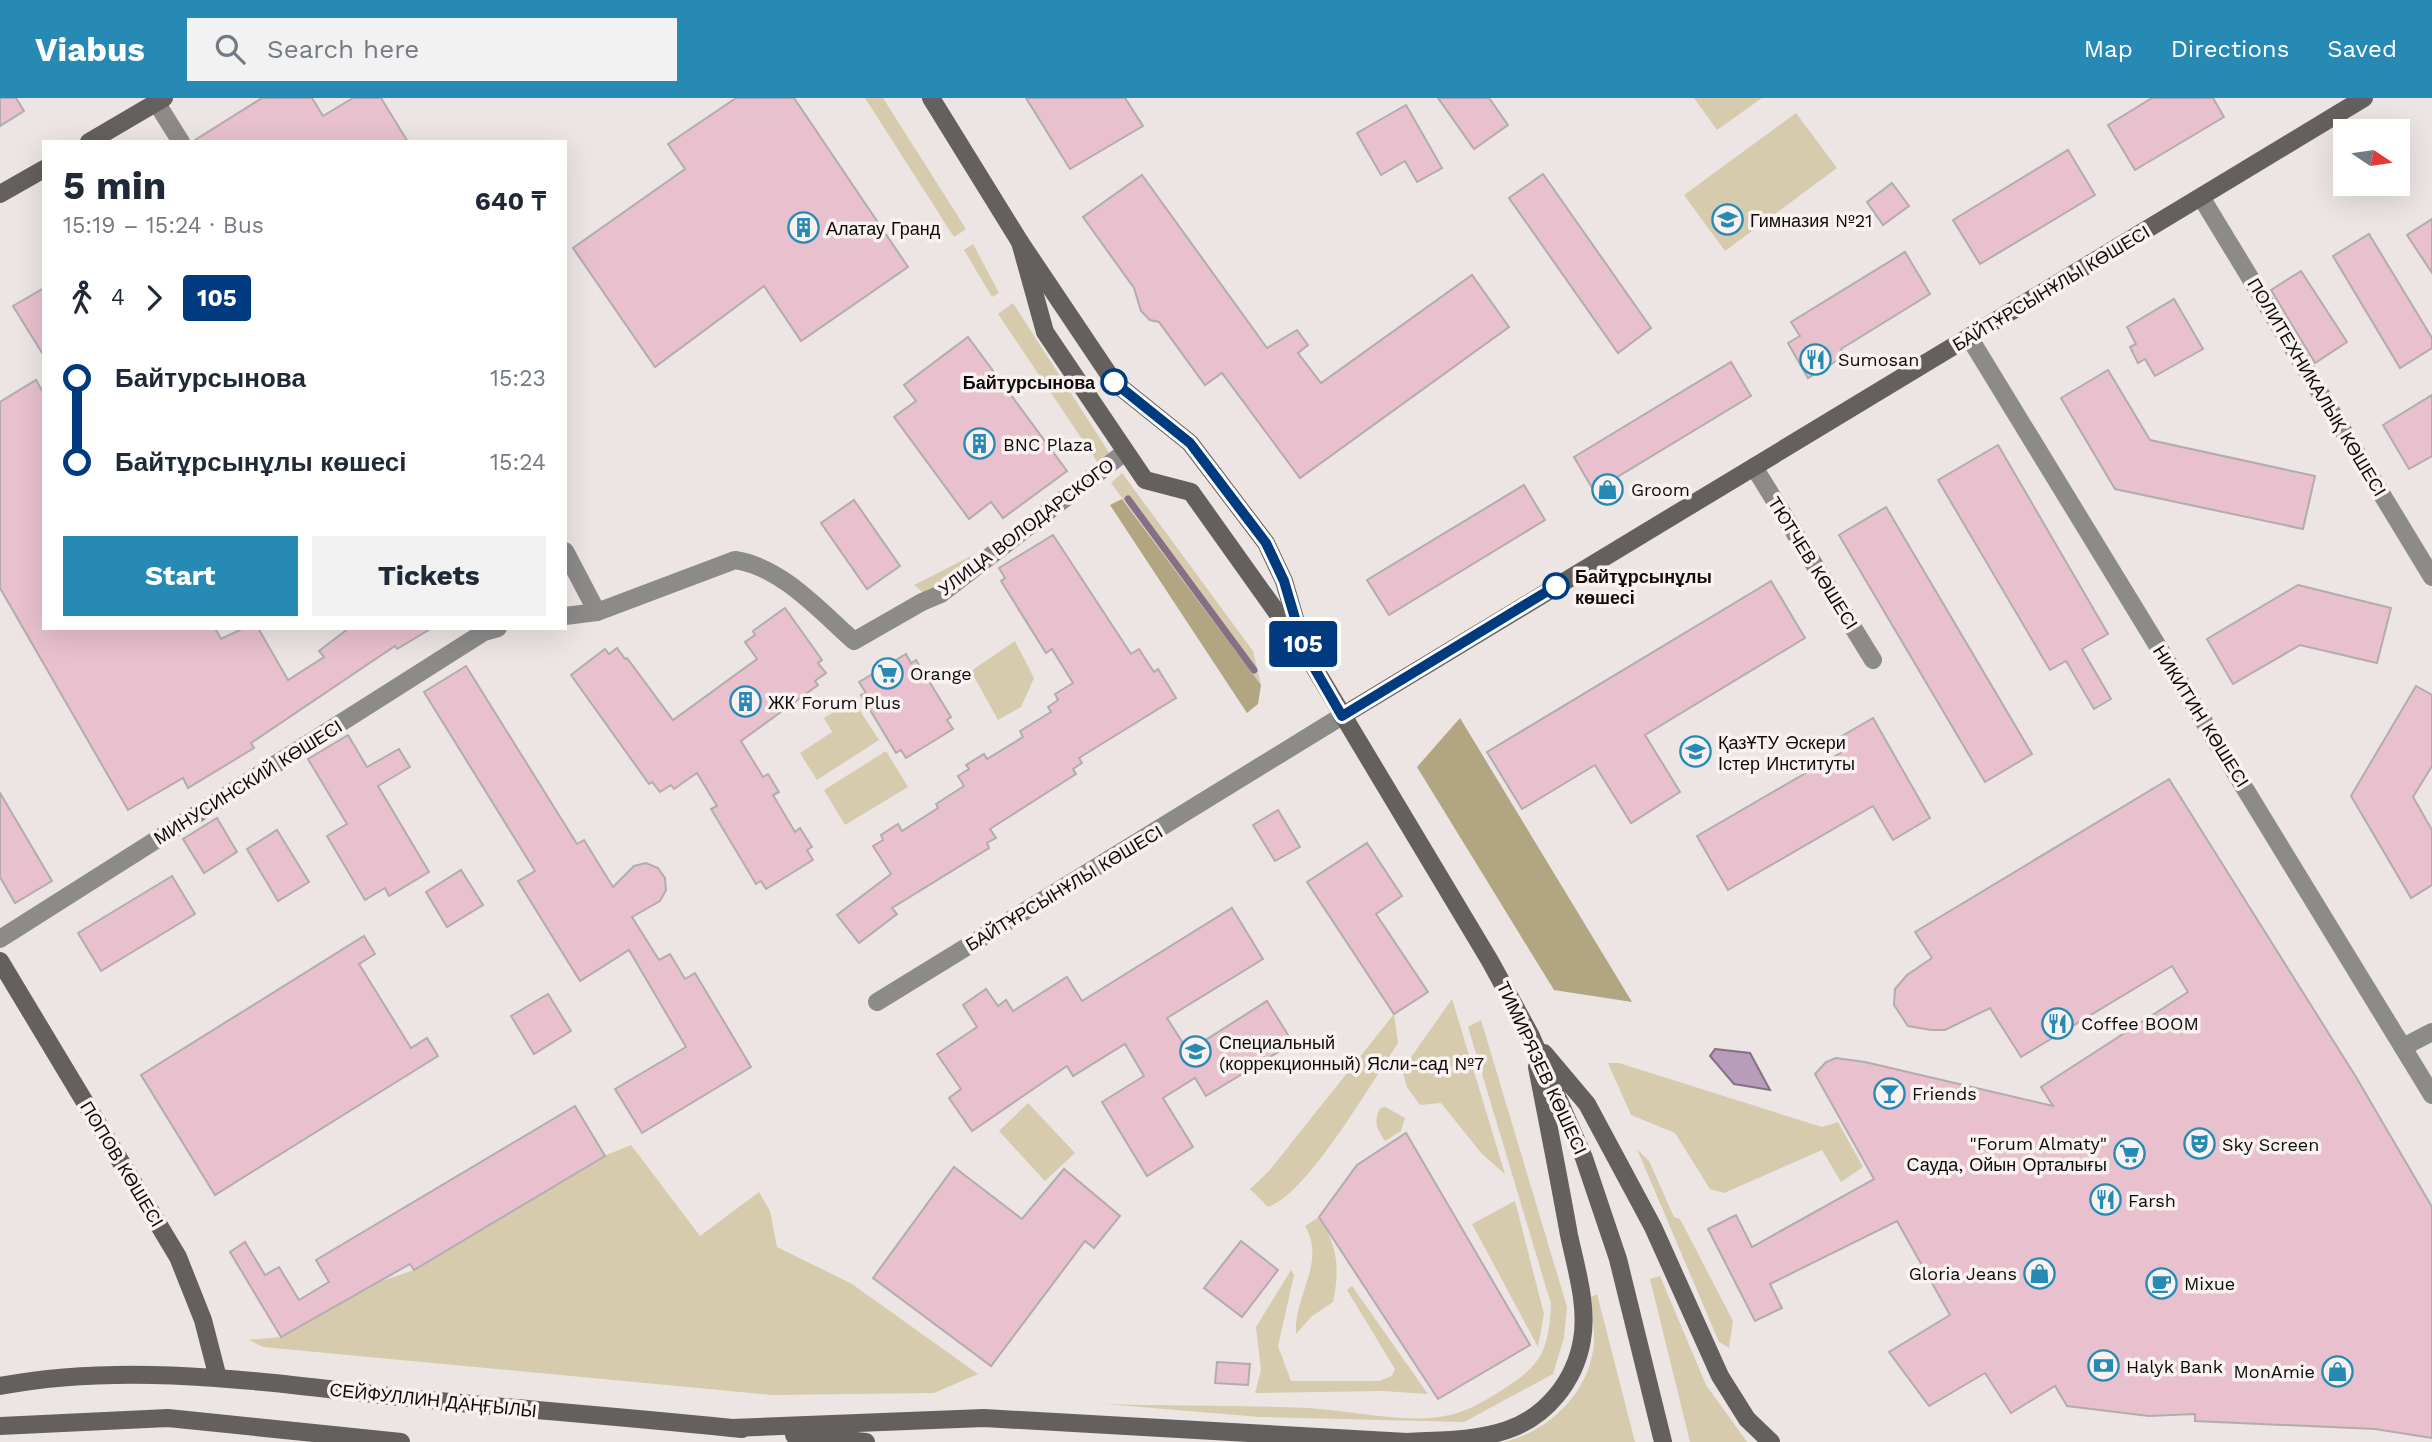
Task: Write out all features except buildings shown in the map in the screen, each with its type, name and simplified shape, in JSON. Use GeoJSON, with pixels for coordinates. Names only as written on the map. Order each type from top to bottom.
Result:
{"type":"FeatureCollection","features":[{"type":"Feature","properties":{"kind":"street","name":"ТИМИРЯЗЕВ КӨШЕСІ"},"geometry":{"type":"LineString","coordinates":[[931,98],[1020,242],[1114,382],[1190,443],[1266,543],[1284,581],[1305,652]]}},
{"type":"Feature","properties":{"kind":"street","name":"БАЙТҰРСЫНҰЛЫ КӨШЕСІ"},"geometry":{"type":"LineString","coordinates":[[877,1002],[1342,716],[2364,98]]}},
{"type":"Feature","properties":{"kind":"street"},"geometry":{"type":"LineString","coordinates":[[92,140],[160,100],[180,140]]}},
{"type":"Feature","properties":{"kind":"street"},"geometry":{"type":"LineString","coordinates":[[0,194],[42,170]]}},
{"type":"Feature","properties":{"kind":"street","name":"ПОЛИТЕХНИКАЛЫҚ КӨШЕСІ"},"geometry":{"type":"LineString","coordinates":[[2202,197],[2432,577]]}},
{"type":"Feature","properties":{"kind":"street","name":"ТИМИРЯЗЕВ КӨШЕСІ"},"geometry":{"type":"LineString","coordinates":[[1020,242],[1045,332],[1145,480],[1191,492],[1305,652],[1490,961],[1531,1036],[1584,1158],[1618,1259],[1663,1442]]}},
{"type":"Feature","properties":{"kind":"street","name":"НИКИТИН КӨШЕСІ"},"geometry":{"type":"LineString","coordinates":[[1969,337],[2432,1095]]}},
{"type":"Feature","properties":{"kind":"street","name":"УЛИЦА ВОЛОДАРСКОГО"},"geometry":{"type":"LineString","coordinates":[[597,612],[735,560],[755,563],[798,592],[853,641],[922,602],[942,594],[1125,452]]}},
{"type":"Feature","properties":{"kind":"street","name":"ТЮТЧЕВ КӨШЕСІ"},"geometry":{"type":"LineString","coordinates":[[1754,467],[1873,660]]}},
{"type":"Feature","properties":{"kind":"street"},"geometry":{"type":"LineString","coordinates":[[567,555],[597,612],[567,616]]}},
{"type":"Feature","properties":{"kind":"street","name":"МИНУСИНСКИЙ КӨШЕСІ"},"geometry":{"type":"LineString","coordinates":[[0,939],[491,630]]}},
{"type":"Feature","properties":{"kind":"street","name":"ПОПОВ КӨШЕСІ"},"geometry":{"type":"LineString","coordinates":[[0,961],[178,1257],[203,1320],[218,1378]]}},
{"type":"Feature","properties":{"kind":"street"},"geometry":{"type":"LineString","coordinates":[[2403,1047],[2432,1032]]}},
{"type":"Feature","properties":{"kind":"street"},"geometry":{"type":"LineString","coordinates":[[732,1428],[984,1418],[1407,1442],[1470,1438],[1508,1430],[1541,1412],[1564,1387],[1578,1359],[1583,1337],[1582,1297],[1531,1036]]}},
{"type":"Feature","properties":{"kind":"street"},"geometry":{"type":"LineString","coordinates":[[1531,1036],[1587,1104],[1653,1227],[1720,1376],[1746,1419],[1771,1442]]}},
{"type":"Feature","properties":{"kind":"street","name":"СЕЙФУЛЛИН ДАҢҒЫЛЫ"},"geometry":{"type":"LineString","coordinates":[[0,1386],[39,1378],[99,1374],[218,1378],[866,1442]]}},
{"type":"Feature","properties":{"kind":"street"},"geometry":{"type":"LineString","coordinates":[[0,1426],[168,1418],[401,1442]]}},
{"type":"Feature","properties":{"kind":"shaded area"},"geometry":{"type":"Polygon","coordinates":[[[865,98],[883,98],[966,229],[954,237],[865,98]]]}},
{"type":"Feature","properties":{"kind":"shaded area"},"geometry":{"type":"Polygon","coordinates":[[[1694,98],[1762,98],[1717,130],[1694,98]]]}},
{"type":"Feature","properties":{"kind":"shaded area"},"geometry":{"type":"Polygon","coordinates":[[[1796,113],[1837,168],[1725,251],[1684,195],[1796,113]]]}},
{"type":"Feature","properties":{"kind":"shaded area"},"geometry":{"type":"Polygon","coordinates":[[[973,244],[999,293],[992,297],[964,250],[973,244]]]}},
{"type":"Feature","properties":{"kind":"shaded area"},"geometry":{"type":"Polygon","coordinates":[[[1013,303],[1110,454],[1098,463],[998,314],[1013,303]]]}},
{"type":"Feature","properties":{"kind":"shaded area"},"geometry":{"type":"Polygon","coordinates":[[[1122,473],[1253,651],[1261,685],[1111,483],[1122,473]]]}},
{"type":"Feature","properties":{"kind":"shaded area"},"geometry":{"type":"Polygon","coordinates":[[[1122,499],[1261,685],[1258,704],[1247,713],[1110,505],[1122,499]]]}},
{"type":"Feature","properties":{"kind":"shaded area"},"geometry":{"type":"Polygon","coordinates":[[[975,554],[975,563],[927,596],[914,585],[975,554]]]}},
{"type":"Feature","properties":{"kind":"shaded area"},"geometry":{"type":"Polygon","coordinates":[[[1015,641],[1034,678],[1021,707],[998,720],[971,671],[1015,641]]]}},
{"type":"Feature","properties":{"kind":"shaded area"},"geometry":{"type":"Polygon","coordinates":[[[853,700],[879,740],[817,780],[800,753],[832,732],[824,718],[853,700]]]}},
{"type":"Feature","properties":{"kind":"shaded area"},"geometry":{"type":"Polygon","coordinates":[[[1460,718],[1632,1002],[1554,990],[1417,767],[1460,718]]]}},
{"type":"Feature","properties":{"kind":"shaded area"},"geometry":{"type":"Polygon","coordinates":[[[886,751],[908,787],[845,825],[824,790],[886,751]]]}},
{"type":"Feature","properties":{"kind":"shaded area"},"geometry":{"type":"Polygon","coordinates":[[[1452,999],[1505,1174],[1482,1154],[1441,1103],[1420,1105],[1407,1087],[1402,1070],[1452,999]]]}},
{"type":"Feature","properties":{"kind":"shaded area"},"geometry":{"type":"Polygon","coordinates":[[[1394,1014],[1398,1043],[1356,1108],[1320,1160],[1301,1182],[1284,1198],[1268,1207],[1250,1189],[1269,1171],[1394,1014]]]}},
{"type":"Feature","properties":{"kind":"shaded area"},"geometry":{"type":"Polygon","coordinates":[[[1481,1020],[1567,1307],[1564,1338],[1553,1374],[1464,1422],[1260,1417],[1105,1404],[1307,1408],[1398,1418],[1434,1418],[1477,1405],[1526,1373],[1545,1345],[1551,1304],[1468,1027],[1481,1020]]]}},
{"type":"Feature","properties":{"kind":"shaded area"},"geometry":{"type":"Polygon","coordinates":[[[1715,1049],[1750,1053],[1770,1090],[1734,1084],[1710,1056],[1715,1049]]]}},
{"type":"Feature","properties":{"kind":"shaded area"},"geometry":{"type":"Polygon","coordinates":[[[1608,1063],[1619,1063],[1822,1127],[1838,1122],[1863,1167],[1841,1182],[1822,1150],[1724,1193],[1710,1189],[1675,1133],[1631,1115],[1608,1063]]]}},
{"type":"Feature","properties":{"kind":"shaded area"},"geometry":{"type":"Polygon","coordinates":[[[1028,1103],[1075,1153],[1045,1181],[999,1131],[1028,1103]]]}},
{"type":"Feature","properties":{"kind":"shaded area"},"geometry":{"type":"Polygon","coordinates":[[[1385,1107],[1405,1118],[1401,1131],[1385,1141],[1376,1121],[1380,1108],[1385,1107]]]}},
{"type":"Feature","properties":{"kind":"shaded area"},"geometry":{"type":"Polygon","coordinates":[[[631,1145],[700,1236],[759,1192],[770,1211],[777,1247],[852,1284],[978,1374],[934,1393],[773,1395],[263,1347],[249,1340],[281,1337],[382,1281],[414,1270],[604,1156],[631,1145]]]}},
{"type":"Feature","properties":{"kind":"shaded area"},"geometry":{"type":"Polygon","coordinates":[[[1637,1149],[1649,1161],[1674,1217],[1680,1219],[1733,1321],[1729,1348],[1719,1342],[1637,1149]]]}},
{"type":"Feature","properties":{"kind":"shaded area"},"geometry":{"type":"Polygon","coordinates":[[[1515,1201],[1544,1314],[1538,1347],[1472,1224],[1515,1201]]]}},
{"type":"Feature","properties":{"kind":"shaded area"},"geometry":{"type":"Polygon","coordinates":[[[1319,1217],[1330,1238],[1336,1258],[1333,1302],[1311,1317],[1296,1334],[1296,1320],[1311,1266],[1311,1239],[1305,1226],[1319,1217]]]}},
{"type":"Feature","properties":{"kind":"shaded area"},"geometry":{"type":"Polygon","coordinates":[[[1291,1270],[1294,1275],[1278,1346],[1291,1381],[1379,1381],[1392,1376],[1395,1369],[1347,1290],[1352,1286],[1428,1394],[1383,1391],[1255,1393],[1261,1370],[1256,1327],[1291,1270]]]}},
{"type":"Feature","properties":{"kind":"shaded area"},"geometry":{"type":"Polygon","coordinates":[[[1660,1276],[1706,1385],[1747,1442],[1690,1442],[1650,1279],[1660,1276]]]}},
{"type":"Feature","properties":{"kind":"shaded area"},"geometry":{"type":"Polygon","coordinates":[[[1597,1294],[1635,1442],[1504,1442],[1537,1429],[1565,1406],[1576,1392],[1591,1360],[1594,1337],[1589,1298],[1597,1294]]]}},
{"type":"Feature","properties":{"kind":"waterway"},"geometry":{"type":"LineString","coordinates":[[1128,499],[1254,670]]}},
{"type":"Feature","properties":{"kind":"bus line","name":"105"},"geometry":{"type":"LineString","coordinates":[[1114,382],[1190,443],[1266,543],[1284,581],[1305,652],[1342,716],[1556,586]]}},
{"type":"Feature","properties":{"kind":"place","name":"Гимназия №21"},"geometry":{"type":"Point","coordinates":[1727,220]}},
{"type":"Feature","properties":{"kind":"place","name":"Алатау Гранд"},"geometry":{"type":"Point","coordinates":[803,228]}},
{"type":"Feature","properties":{"kind":"place","name":"Sumosan"},"geometry":{"type":"Point","coordinates":[1815,359]}},
{"type":"Feature","properties":{"kind":"place","name":"Байтурсынова"},"geometry":{"type":"Point","coordinates":[1114,382]}},
{"type":"Feature","properties":{"kind":"place","name":"BNC Plaza"},"geometry":{"type":"Point","coordinates":[980,444]}},
{"type":"Feature","properties":{"kind":"place","name":"Groom"},"geometry":{"type":"Point","coordinates":[1608,489]}},
{"type":"Feature","properties":{"kind":"place","name":"Байтұрсынұлы көшесі"},"geometry":{"type":"Point","coordinates":[1556,586]}},
{"type":"Feature","properties":{"kind":"place","name":"Orange"},"geometry":{"type":"Point","coordinates":[887,673]}},
{"type":"Feature","properties":{"kind":"place","name":"ЖК Forum Plus"},"geometry":{"type":"Point","coordinates":[745,702]}},
{"type":"Feature","properties":{"kind":"place","name":"ҚазҰТУ Әскери Істер Институты"},"geometry":{"type":"Point","coordinates":[1695,752]}},
{"type":"Feature","properties":{"kind":"place","name":"Coffee BOOM"},"geometry":{"type":"Point","coordinates":[2058,1023]}},
{"type":"Feature","properties":{"kind":"place","name":"Специальный (коррекционный) Ясли-сад №7"},"geometry":{"type":"Point","coordinates":[1196,1052]}},
{"type":"Feature","properties":{"kind":"place","name":"Friends"},"geometry":{"type":"Point","coordinates":[1889,1093]}},
{"type":"Feature","properties":{"kind":"place","name":"Sky Screen"},"geometry":{"type":"Point","coordinates":[2199,1144]}},
{"type":"Feature","properties":{"kind":"place","name":"\"Forum Almaty\" Сауда, Ойын Орталығы"},"geometry":{"type":"Point","coordinates":[2130,1153]}},
{"type":"Feature","properties":{"kind":"place","name":"Farsh"},"geometry":{"type":"Point","coordinates":[2105,1200]}},
{"type":"Feature","properties":{"kind":"place","name":"Gloria Jeans"},"geometry":{"type":"Point","coordinates":[2040,1273]}},
{"type":"Feature","properties":{"kind":"place","name":"Mixue"},"geometry":{"type":"Point","coordinates":[2161,1283]}},
{"type":"Feature","properties":{"kind":"place","name":"Halyk Bank"},"geometry":{"type":"Point","coordinates":[2103,1366]}},
{"type":"Feature","properties":{"kind":"place","name":"MonAmie"},"geometry":{"type":"Point","coordinates":[2338,1371]}}]}
